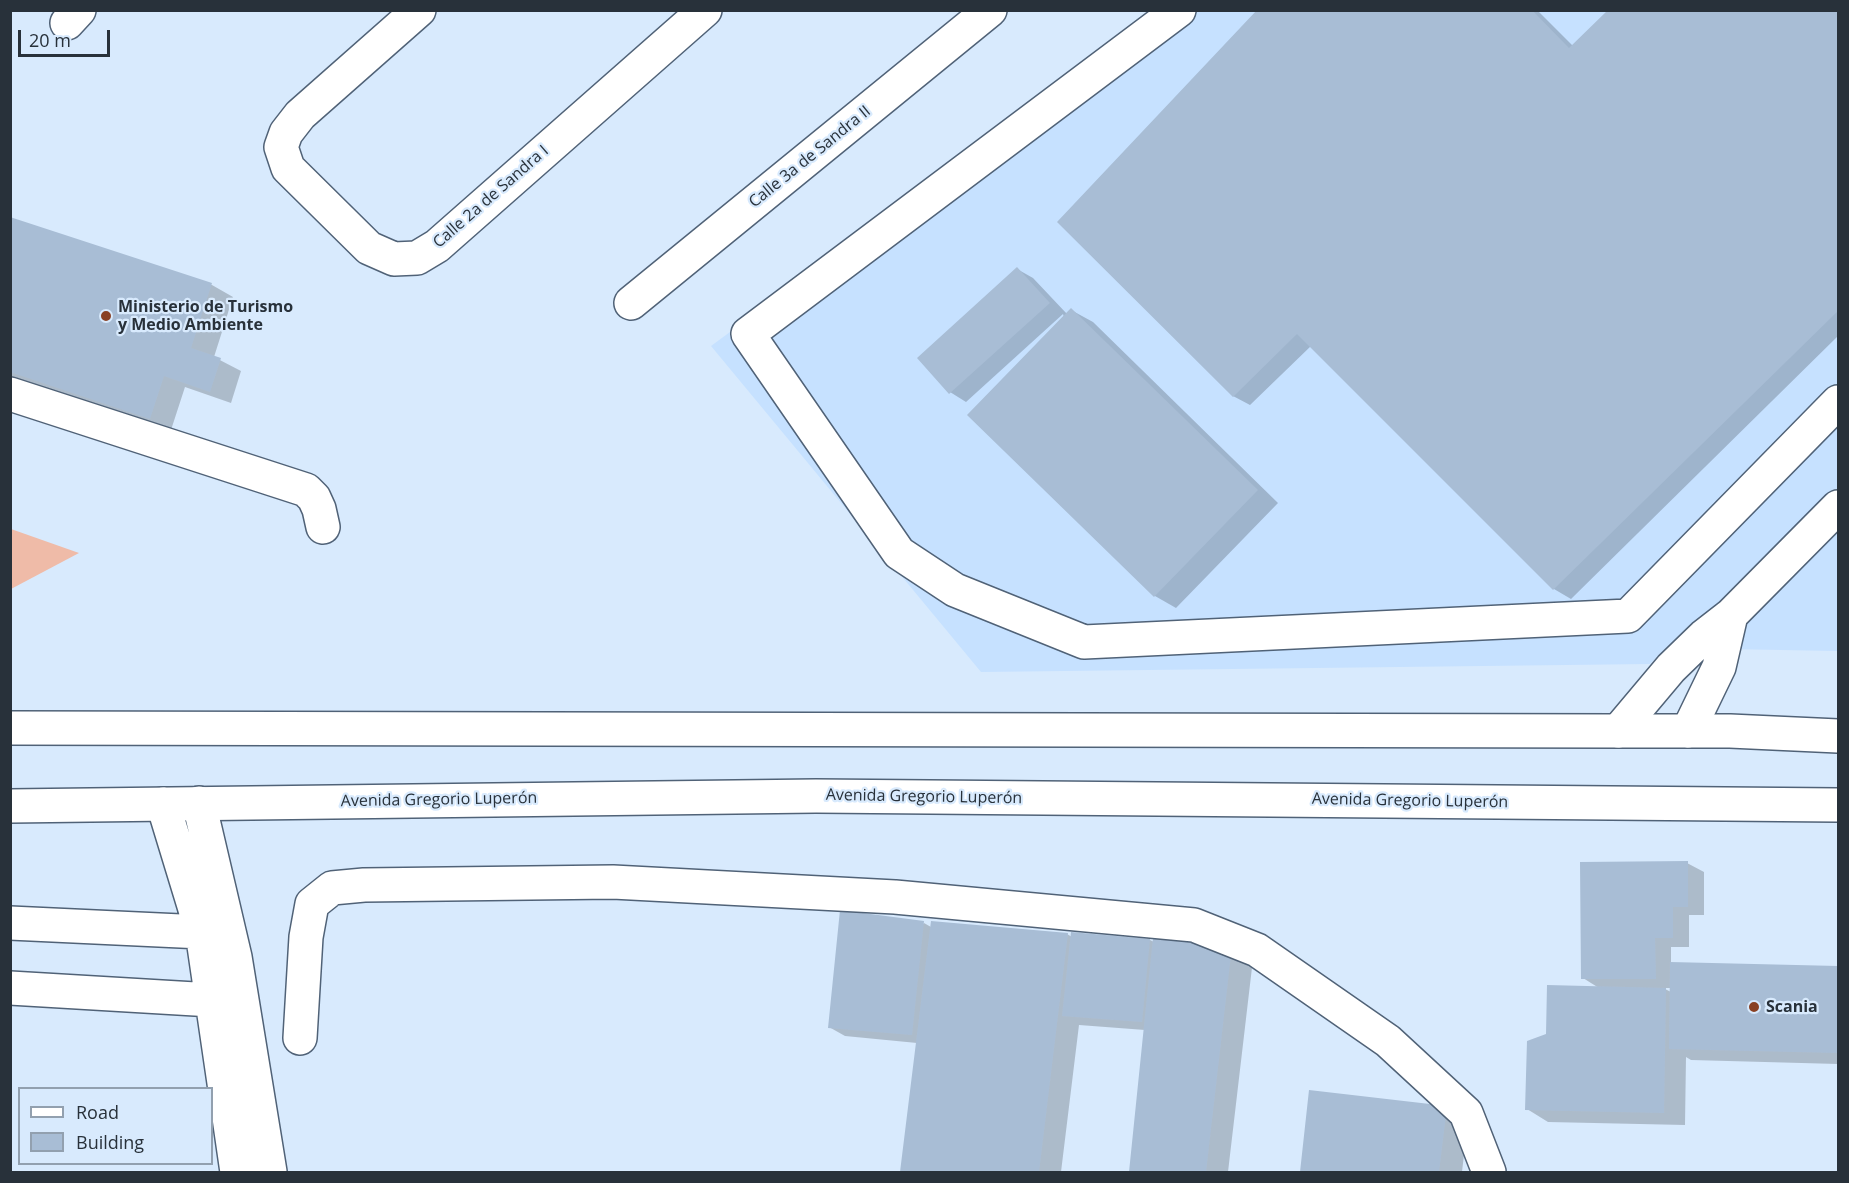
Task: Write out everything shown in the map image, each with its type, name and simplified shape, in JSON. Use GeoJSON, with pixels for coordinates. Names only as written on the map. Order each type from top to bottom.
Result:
{"type":"FeatureCollection","features":[{"type":"Feature","properties":{"kind":"main road","name":"Calle 2a de Sandra I"},"geometry":{"type":"LineString","coordinates":[[419,10],[300,115],[286,133],[281,147],[288,168],[369,248],[394,260],[417,258],[437,246],[705,10]]}},
{"type":"Feature","properties":{"kind":"main road","name":"Calle 3a de Sandra II"},"geometry":{"type":"LineString","coordinates":[[631,303],[990,10]]}},
{"type":"Feature","properties":{"kind":"main road"},"geometry":{"type":"LineString","coordinates":[[1179,10],[748,334],[899,553],[956,590],[1084,642],[1628,616],[1839,402]]}},
{"type":"Feature","properties":{"kind":"main road"},"geometry":{"type":"LineString","coordinates":[[10,394],[306,490],[314,498],[323,527]]}},
{"type":"Feature","properties":{"kind":"main road"},"geometry":{"type":"LineString","coordinates":[[1618,731],[1671,668],[1704,636],[1731,615],[1839,507]]}},
{"type":"Feature","properties":{"kind":"main road"},"geometry":{"type":"LineString","coordinates":[[1688,732],[1719,666],[1731,615]]}},
{"type":"Feature","properties":{"kind":"main road"},"geometry":{"type":"LineString","coordinates":[[1730,731],[1839,716]]}},
{"type":"Feature","properties":{"kind":"main road"},"geometry":{"type":"LineString","coordinates":[[10,728],[1730,731],[1839,736]]}},
{"type":"Feature","properties":{"kind":"main road","name":"Avenida Gregorio Luperón"},"geometry":{"type":"LineString","coordinates":[[10,806],[828,796],[1839,806]]}},
{"type":"Feature","properties":{"kind":"main road"},"geometry":{"type":"LineString","coordinates":[[199,803],[235,957],[270,1173]]}},
{"type":"Feature","properties":{"kind":"main road"},"geometry":{"type":"LineString","coordinates":[[163,804],[202,932],[237,1173]]}},
{"type":"Feature","properties":{"kind":"main road"},"geometry":{"type":"LineString","coordinates":[[300,1038],[306,937],[312,904],[332,888],[364,885],[613,882],[895,897],[1194,925],[1257,950],[1388,1041],[1466,1113],[1489,1173]]}},
{"type":"Feature","properties":{"kind":"main road"},"geometry":{"type":"LineString","coordinates":[[10,923],[202,932]]}},
{"type":"Feature","properties":{"kind":"main road"},"geometry":{"type":"LineString","coordinates":[[10,988],[212,1000]]}},
{"type":"Feature","properties":{"kind":"shaded area"},"geometry":{"type":"Polygon","coordinates":[[[1166,11],[1838,11],[1838,651],[1666,648],[1650,664],[981,672],[711,346],[1166,11]]]}},
{"type":"Feature","properties":{"kind":"shaded area"},"geometry":{"type":"Polygon","coordinates":[[[11,529],[79,553],[11,589],[11,529]]]}},
{"type":"Feature","properties":{"kind":"building"},"geometry":{"type":"Polygon","coordinates":[[[1257,10],[1532,10],[1569,48],[1608,10],[1838,10],[1838,311],[1553,590],[1297,334],[1233,397],[1057,222],[1257,10]]]}},
{"type":"Feature","properties":{"kind":"building","name":"Ministerio de Turismo y Medio Ambiente"},"geometry":{"type":"Polygon","coordinates":[[[10,217],[212,283],[191,348],[221,358],[210,392],[164,376],[150,419],[10,372],[10,217]]]}},
{"type":"Feature","properties":{"kind":"building"},"geometry":{"type":"Polygon","coordinates":[[[1017,267],[1050,303],[949,394],[917,358],[1017,267]]]}},
{"type":"Feature","properties":{"kind":"building"},"geometry":{"type":"Polygon","coordinates":[[[1071,308],[1258,490],[1154,597],[967,415],[1071,308]]]}},
{"type":"Feature","properties":{"kind":"building"},"geometry":{"type":"Polygon","coordinates":[[[1688,861],[1688,907],[1673,907],[1673,938],[1655,938],[1656,979],[1581,979],[1580,862],[1688,861]]]}},
{"type":"Feature","properties":{"kind":"building"},"geometry":{"type":"Polygon","coordinates":[[[840,910],[924,921],[912,1035],[828,1028],[840,910]]]}},
{"type":"Feature","properties":{"kind":"building"},"geometry":{"type":"Polygon","coordinates":[[[931,921],[1068,933],[1039,1172],[900,1172],[931,921]]]}},
{"type":"Feature","properties":{"kind":"building"},"geometry":{"type":"Polygon","coordinates":[[[1071,932],[1150,939],[1142,1022],[1062,1016],[1071,932]]]}},
{"type":"Feature","properties":{"kind":"building"},"geometry":{"type":"Polygon","coordinates":[[[1153,938],[1232,946],[1206,1172],[1129,1172],[1153,938]]]}},
{"type":"Feature","properties":{"kind":"building","name":"Scania"},"geometry":{"type":"Polygon","coordinates":[[[1670,962],[1838,966],[1838,1053],[1669,1049],[1670,962]]]}},
{"type":"Feature","properties":{"kind":"building"},"geometry":{"type":"Polygon","coordinates":[[[1547,985],[1666,988],[1664,1113],[1525,1110],[1527,1041],[1546,1034],[1547,985]]]}},
{"type":"Feature","properties":{"kind":"building"},"geometry":{"type":"Polygon","coordinates":[[[1309,1090],[1447,1106],[1439,1172],[1300,1172],[1309,1090]]]}},
{"type":"Feature","properties":{"kind":"place","name":"Ministerio de Turismo y Medio Ambiente"},"geometry":{"type":"Point","coordinates":[106,316]}},
{"type":"Feature","properties":{"kind":"place","name":"Scania"},"geometry":{"type":"Point","coordinates":[1754,1007]}}]}
